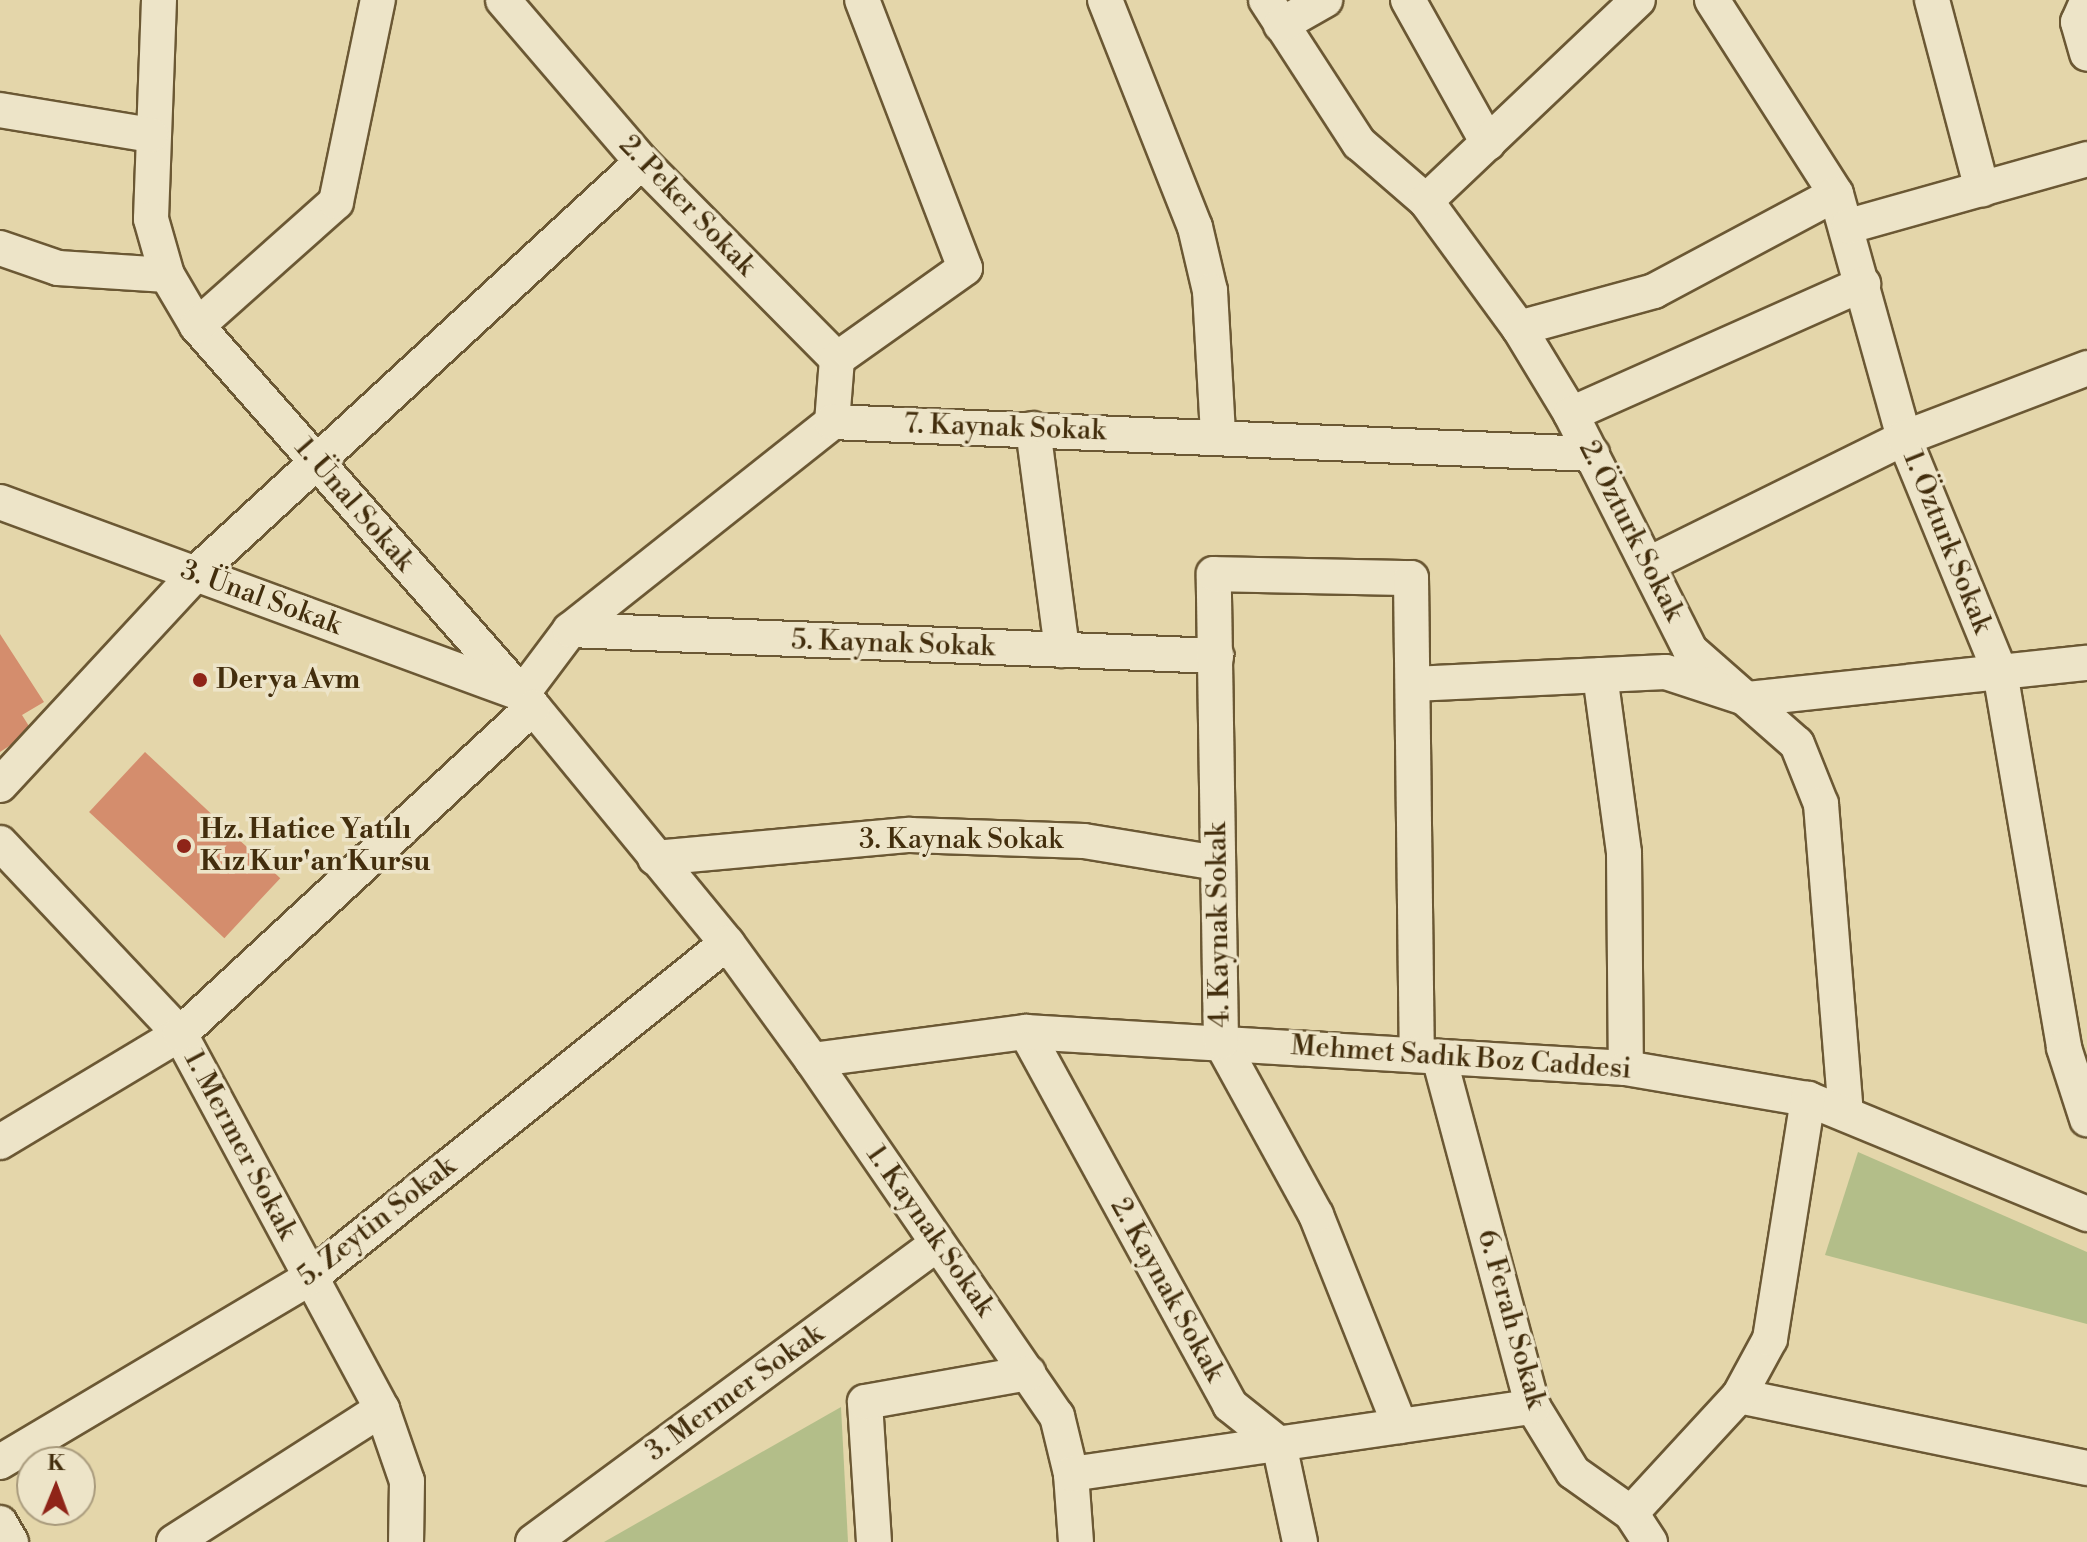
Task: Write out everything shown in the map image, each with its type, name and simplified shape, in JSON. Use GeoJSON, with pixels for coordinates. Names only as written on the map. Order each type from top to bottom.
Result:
{"type":"FeatureCollection","features":[{"type":"Feature","properties":{"kind":"street","name":"1. Ünal Sokak"},"geometry":{"type":"LineString","coordinates":[[159,0],[151,135],[151,219],[167,275],[197,326],[527,701],[727,943]]}},
{"type":"Feature","properties":{"kind":"street"},"geometry":{"type":"LineString","coordinates":[[197,326],[336,202],[378,0]]}},
{"type":"Feature","properties":{"kind":"street","name":"2. Peker Sokak"},"geometry":{"type":"LineString","coordinates":[[503,0],[642,162],[837,359]]}},
{"type":"Feature","properties":{"kind":"street"},"geometry":{"type":"LineString","coordinates":[[0,1142],[180,1034],[527,701],[570,630],[832,422],[837,359],[965,268],[862,0]]}},
{"type":"Feature","properties":{"kind":"street"},"geometry":{"type":"LineString","coordinates":[[1105,0],[1195,227],[1210,291],[1218,435]]}},
{"type":"Feature","properties":{"kind":"street"},"geometry":{"type":"LineString","coordinates":[[1273,13],[1325,0]]}},
{"type":"Feature","properties":{"kind":"street"},"geometry":{"type":"LineString","coordinates":[[1408,0],[1488,143]]}},
{"type":"Feature","properties":{"kind":"street"},"geometry":{"type":"LineString","coordinates":[[1426,201],[1638,0]]}},
{"type":"Feature","properties":{"kind":"street","name":"1. Özturk Sokak"},"geometry":{"type":"LineString","coordinates":[[1712,0],[1836,194],[1849,226],[1904,438],[2000,672],[2076,1046],[2087,1119]]}},
{"type":"Feature","properties":{"kind":"street"},"geometry":{"type":"LineString","coordinates":[[1932,0],[1982,189]]}},
{"type":"Feature","properties":{"kind":"street"},"geometry":{"type":"LineString","coordinates":[[2087,2],[2078,22],[2087,54]]}},
{"type":"Feature","properties":{"kind":"street","name":"2. Özturk Sokak"},"geometry":{"type":"LineString","coordinates":[[1273,13],[1359,143],[1426,201],[1519,328],[1571,414],[1690,650],[1797,744],[1821,804],[1846,1112]]}},
{"type":"Feature","properties":{"kind":"street"},"geometry":{"type":"LineString","coordinates":[[0,110],[151,135]]}},
{"type":"Feature","properties":{"kind":"street"},"geometry":{"type":"LineString","coordinates":[[1849,226],[2087,159]]}},
{"type":"Feature","properties":{"kind":"street"},"geometry":{"type":"LineString","coordinates":[[0,785],[196,573],[318,464],[642,162]]}},
{"type":"Feature","properties":{"kind":"street"},"geometry":{"type":"LineString","coordinates":[[1519,328],[1654,291],[1836,194]]}},
{"type":"Feature","properties":{"kind":"street"},"geometry":{"type":"LineString","coordinates":[[0,248],[58,268],[167,275]]}},
{"type":"Feature","properties":{"kind":"street"},"geometry":{"type":"LineString","coordinates":[[1571,414],[1863,284]]}},
{"type":"Feature","properties":{"kind":"street"},"geometry":{"type":"LineString","coordinates":[[1649,564],[1904,438],[2087,368]]}},
{"type":"Feature","properties":{"kind":"street","name":"7. Kaynak Sokak"},"geometry":{"type":"LineString","coordinates":[[832,422],[1218,435],[1592,454]]}},
{"type":"Feature","properties":{"kind":"street"},"geometry":{"type":"LineString","coordinates":[[1033,429],[1062,650]]}},
{"type":"Feature","properties":{"kind":"street","name":"3. Ünal Sokak"},"geometry":{"type":"LineString","coordinates":[[0,502],[196,573],[527,701]]}},
{"type":"Feature","properties":{"kind":"street","name":"4. Kaynak Sokak"},"geometry":{"type":"LineString","coordinates":[[1400,1426],[1316,1215],[1221,1042],[1214,574],[1411,578]]}},
{"type":"Feature","properties":{"kind":"street","name":"6. Ferah Sokak"},"geometry":{"type":"LineString","coordinates":[[1411,578],[1428,1056],[1533,1407],[1573,1472],[1631,1513],[1650,1542]]}},
{"type":"Feature","properties":{"kind":"street","name":"5. Kaynak Sokak"},"geometry":{"type":"LineString","coordinates":[[570,630],[1216,656]]}},
{"type":"Feature","properties":{"kind":"street"},"geometry":{"type":"LineString","coordinates":[[1413,684],[1666,672],[1748,699],[2087,663]]}},
{"type":"Feature","properties":{"kind":"street"},"geometry":{"type":"LineString","coordinates":[[1600,675],[1624,853],[1626,1068]]}},
{"type":"Feature","properties":{"kind":"street","name":"3. Kaynak Sokak"},"geometry":{"type":"LineString","coordinates":[[655,858],[910,835],[1084,841],[1217,863]]}},
{"type":"Feature","properties":{"kind":"street","name":"1. Mermer Sokak"},"geometry":{"type":"LineString","coordinates":[[0,843],[180,1034],[382,1409],[407,1481],[406,1542]]}},
{"type":"Feature","properties":{"kind":"street","name":"1. Kaynak Sokak"},"geometry":{"type":"LineString","coordinates":[[727,943],[812,1060],[1057,1416],[1071,1474],[1076,1542]]}},
{"type":"Feature","properties":{"kind":"street","name":"5. Zeytin Sokak"},"geometry":{"type":"LineString","coordinates":[[0,1462],[311,1277],[727,943]]}},
{"type":"Feature","properties":{"kind":"street","name":"Mehmet Sadık Boz Caddesi"},"geometry":{"type":"LineString","coordinates":[[812,1060],[1026,1032],[1626,1068],[1808,1099],[1846,1112],[2087,1214]]}},
{"type":"Feature","properties":{"kind":"street","name":"2. Kaynak Sokak"},"geometry":{"type":"LineString","coordinates":[[1026,1032],[1230,1405],[1279,1444]]}},
{"type":"Feature","properties":{"kind":"street"},"geometry":{"type":"LineString","coordinates":[[1631,1513],[1739,1396],[1770,1339],[1808,1099]]}},
{"type":"Feature","properties":{"kind":"street","name":"3. Mermer Sokak"},"geometry":{"type":"LineString","coordinates":[[533,1542],[937,1244]]}},
{"type":"Feature","properties":{"kind":"street"},"geometry":{"type":"LineString","coordinates":[[874,1542],[865,1402],[1028,1373]]}},
{"type":"Feature","properties":{"kind":"street"},"geometry":{"type":"LineString","coordinates":[[1739,1396],[2087,1468]]}},
{"type":"Feature","properties":{"kind":"street"},"geometry":{"type":"LineString","coordinates":[[1071,1474],[1533,1407]]}},
{"type":"Feature","properties":{"kind":"street"},"geometry":{"type":"LineString","coordinates":[[174,1542],[382,1409]]}},
{"type":"Feature","properties":{"kind":"street"},"geometry":{"type":"LineString","coordinates":[[1279,1444],[1300,1542]]}},
{"type":"Feature","properties":{"kind":"street"},"geometry":{"type":"LineString","coordinates":[[0,1523],[11,1542]]}},
{"type":"Feature","properties":{"kind":"green space"},"geometry":{"type":"Polygon","coordinates":[[[1858,1152],[2087,1252],[2087,1324],[1825,1255],[1858,1152]]]}},
{"type":"Feature","properties":{"kind":"green space"},"geometry":{"type":"Polygon","coordinates":[[[841,1407],[848,1542],[604,1542],[841,1407]]]}},
{"type":"Feature","properties":{"kind":"building"},"geometry":{"type":"Polygon","coordinates":[[[0,634],[44,702],[22,715],[32,731],[0,752],[0,634]]]}},
{"type":"Feature","properties":{"kind":"building","name":"Hz. Hatice Yatılı Kız Kur'an Kursu"},"geometry":{"type":"Polygon","coordinates":[[[145,752],[280,878],[224,938],[89,812],[145,752]]]}},
{"type":"Feature","properties":{"kind":"place","name":"Derya Avm"},"geometry":{"type":"Point","coordinates":[200,680]}},
{"type":"Feature","properties":{"kind":"place","name":"Hz. Hatice Yatılı Kız Kur'an Kursu"},"geometry":{"type":"Point","coordinates":[184,846]}}]}
